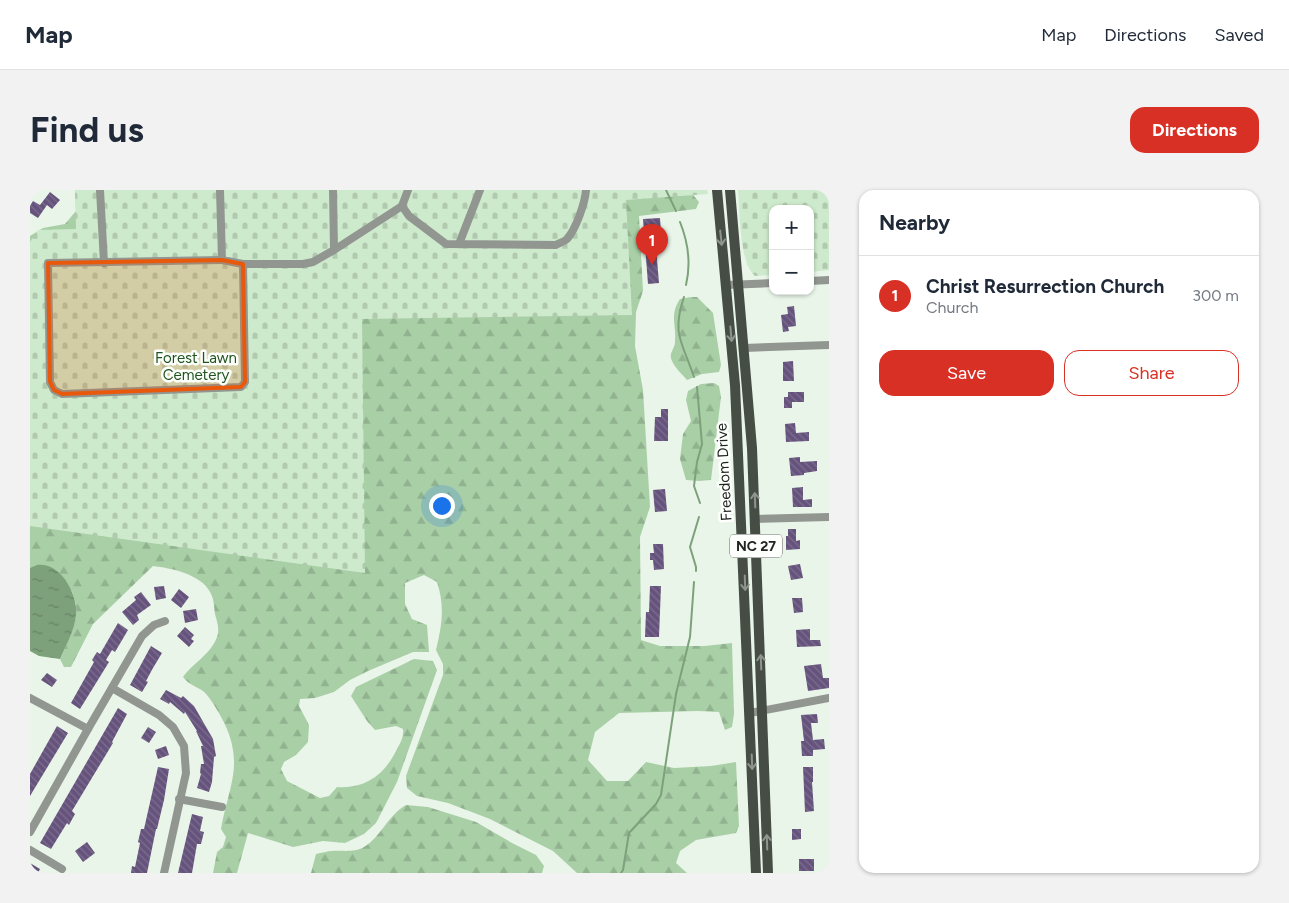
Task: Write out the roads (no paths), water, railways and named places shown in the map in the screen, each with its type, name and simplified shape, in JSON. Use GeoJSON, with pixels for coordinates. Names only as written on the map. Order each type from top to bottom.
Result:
{"type":"FeatureCollection","features":[{"type":"Feature","properties":{"kind":"main road","name":"Freedom Drive"},"geometry":{"type":"LineString","coordinates":[[717,190],[736,395],[756,873]]}},
{"type":"Feature","properties":{"kind":"main road","name":"Freedom Drive"},"geometry":{"type":"LineString","coordinates":[[730,190],[752,448],[768,873]]}},
{"type":"Feature","properties":{"kind":"street"},"geometry":{"type":"LineString","coordinates":[[100,190],[104,263]]}},
{"type":"Feature","properties":{"kind":"street"},"geometry":{"type":"LineString","coordinates":[[220,190],[222,260]]}},
{"type":"Feature","properties":{"kind":"street"},"geometry":{"type":"LineString","coordinates":[[333,190],[334,250]]}},
{"type":"Feature","properties":{"kind":"street"},"geometry":{"type":"LineString","coordinates":[[243,264],[245,382],[241,387],[62,394],[54,390],[50,382],[48,263],[222,260],[243,264],[303,264],[313,262],[402,206],[408,190]]}},
{"type":"Feature","properties":{"kind":"street"},"geometry":{"type":"LineString","coordinates":[[459,244],[480,190]]}},
{"type":"Feature","properties":{"kind":"street"},"geometry":{"type":"LineString","coordinates":[[402,206],[409,216],[446,244],[556,245],[566,240],[576,222],[585,199],[586,190]]}},
{"type":"Feature","properties":{"kind":"street"},"geometry":{"type":"LineString","coordinates":[[814,281],[829,280]]}},
{"type":"Feature","properties":{"kind":"street"},"geometry":{"type":"LineString","coordinates":[[726,285],[769,283]]}},
{"type":"Feature","properties":{"kind":"street"},"geometry":{"type":"LineString","coordinates":[[744,348],[829,345]]}},
{"type":"Feature","properties":{"kind":"street"},"geometry":{"type":"LineString","coordinates":[[755,519],[829,517]]}},
{"type":"Feature","properties":{"kind":"street"},"geometry":{"type":"LineString","coordinates":[[30,832],[142,636],[154,626],[165,621]]}},
{"type":"Feature","properties":{"kind":"street"},"geometry":{"type":"LineString","coordinates":[[112,688],[159,715],[173,727],[184,746],[186,773],[164,873]]}},
{"type":"Feature","properties":{"kind":"street"},"geometry":{"type":"LineString","coordinates":[[30,698],[88,729]]}},
{"type":"Feature","properties":{"kind":"street"},"geometry":{"type":"LineString","coordinates":[[750,713],[829,698]]}},
{"type":"Feature","properties":{"kind":"street"},"geometry":{"type":"LineString","coordinates":[[179,798],[222,808]]}},
{"type":"Feature","properties":{"kind":"street"},"geometry":{"type":"LineString","coordinates":[[30,850],[62,869]]}},
{"type":"Feature","properties":{"kind":"water"},"geometry":{"type":"Polygon","coordinates":[[[37,565],[45,565],[58,572],[64,578],[75,600],[76,614],[74,627],[60,659],[39,656],[30,651],[30,568],[37,565]]]}},
{"type":"Feature","properties":{"kind":"waterway"},"geometry":{"type":"LineString","coordinates":[[666,190],[676,211]]}},
{"type":"Feature","properties":{"kind":"waterway"},"geometry":{"type":"LineString","coordinates":[[680,222],[688,253],[686,285]]}},
{"type":"Feature","properties":{"kind":"waterway"},"geometry":{"type":"LineString","coordinates":[[684,297],[680,310],[679,330],[694,377]]}},
{"type":"Feature","properties":{"kind":"waterway"},"geometry":{"type":"LineString","coordinates":[[697,387],[702,444],[697,462],[694,486],[700,503]]}},
{"type":"Feature","properties":{"kind":"waterway"},"geometry":{"type":"LineString","coordinates":[[696,571],[690,547],[699,517]]}},
{"type":"Feature","properties":{"kind":"waterway"},"geometry":{"type":"LineString","coordinates":[[621,873],[629,833],[656,804],[661,795],[676,694],[690,637],[694,582]]}},
{"type":"Feature","properties":{"kind":"place","name":"Christ Resurrection Church"},"geometry":{"type":"Point","coordinates":[652,265]}},
{"type":"Feature","properties":{"kind":"park label","name":"Forest Lawn Cemetery"},"geometry":{"type":"Point","coordinates":[196,366]}}]}
